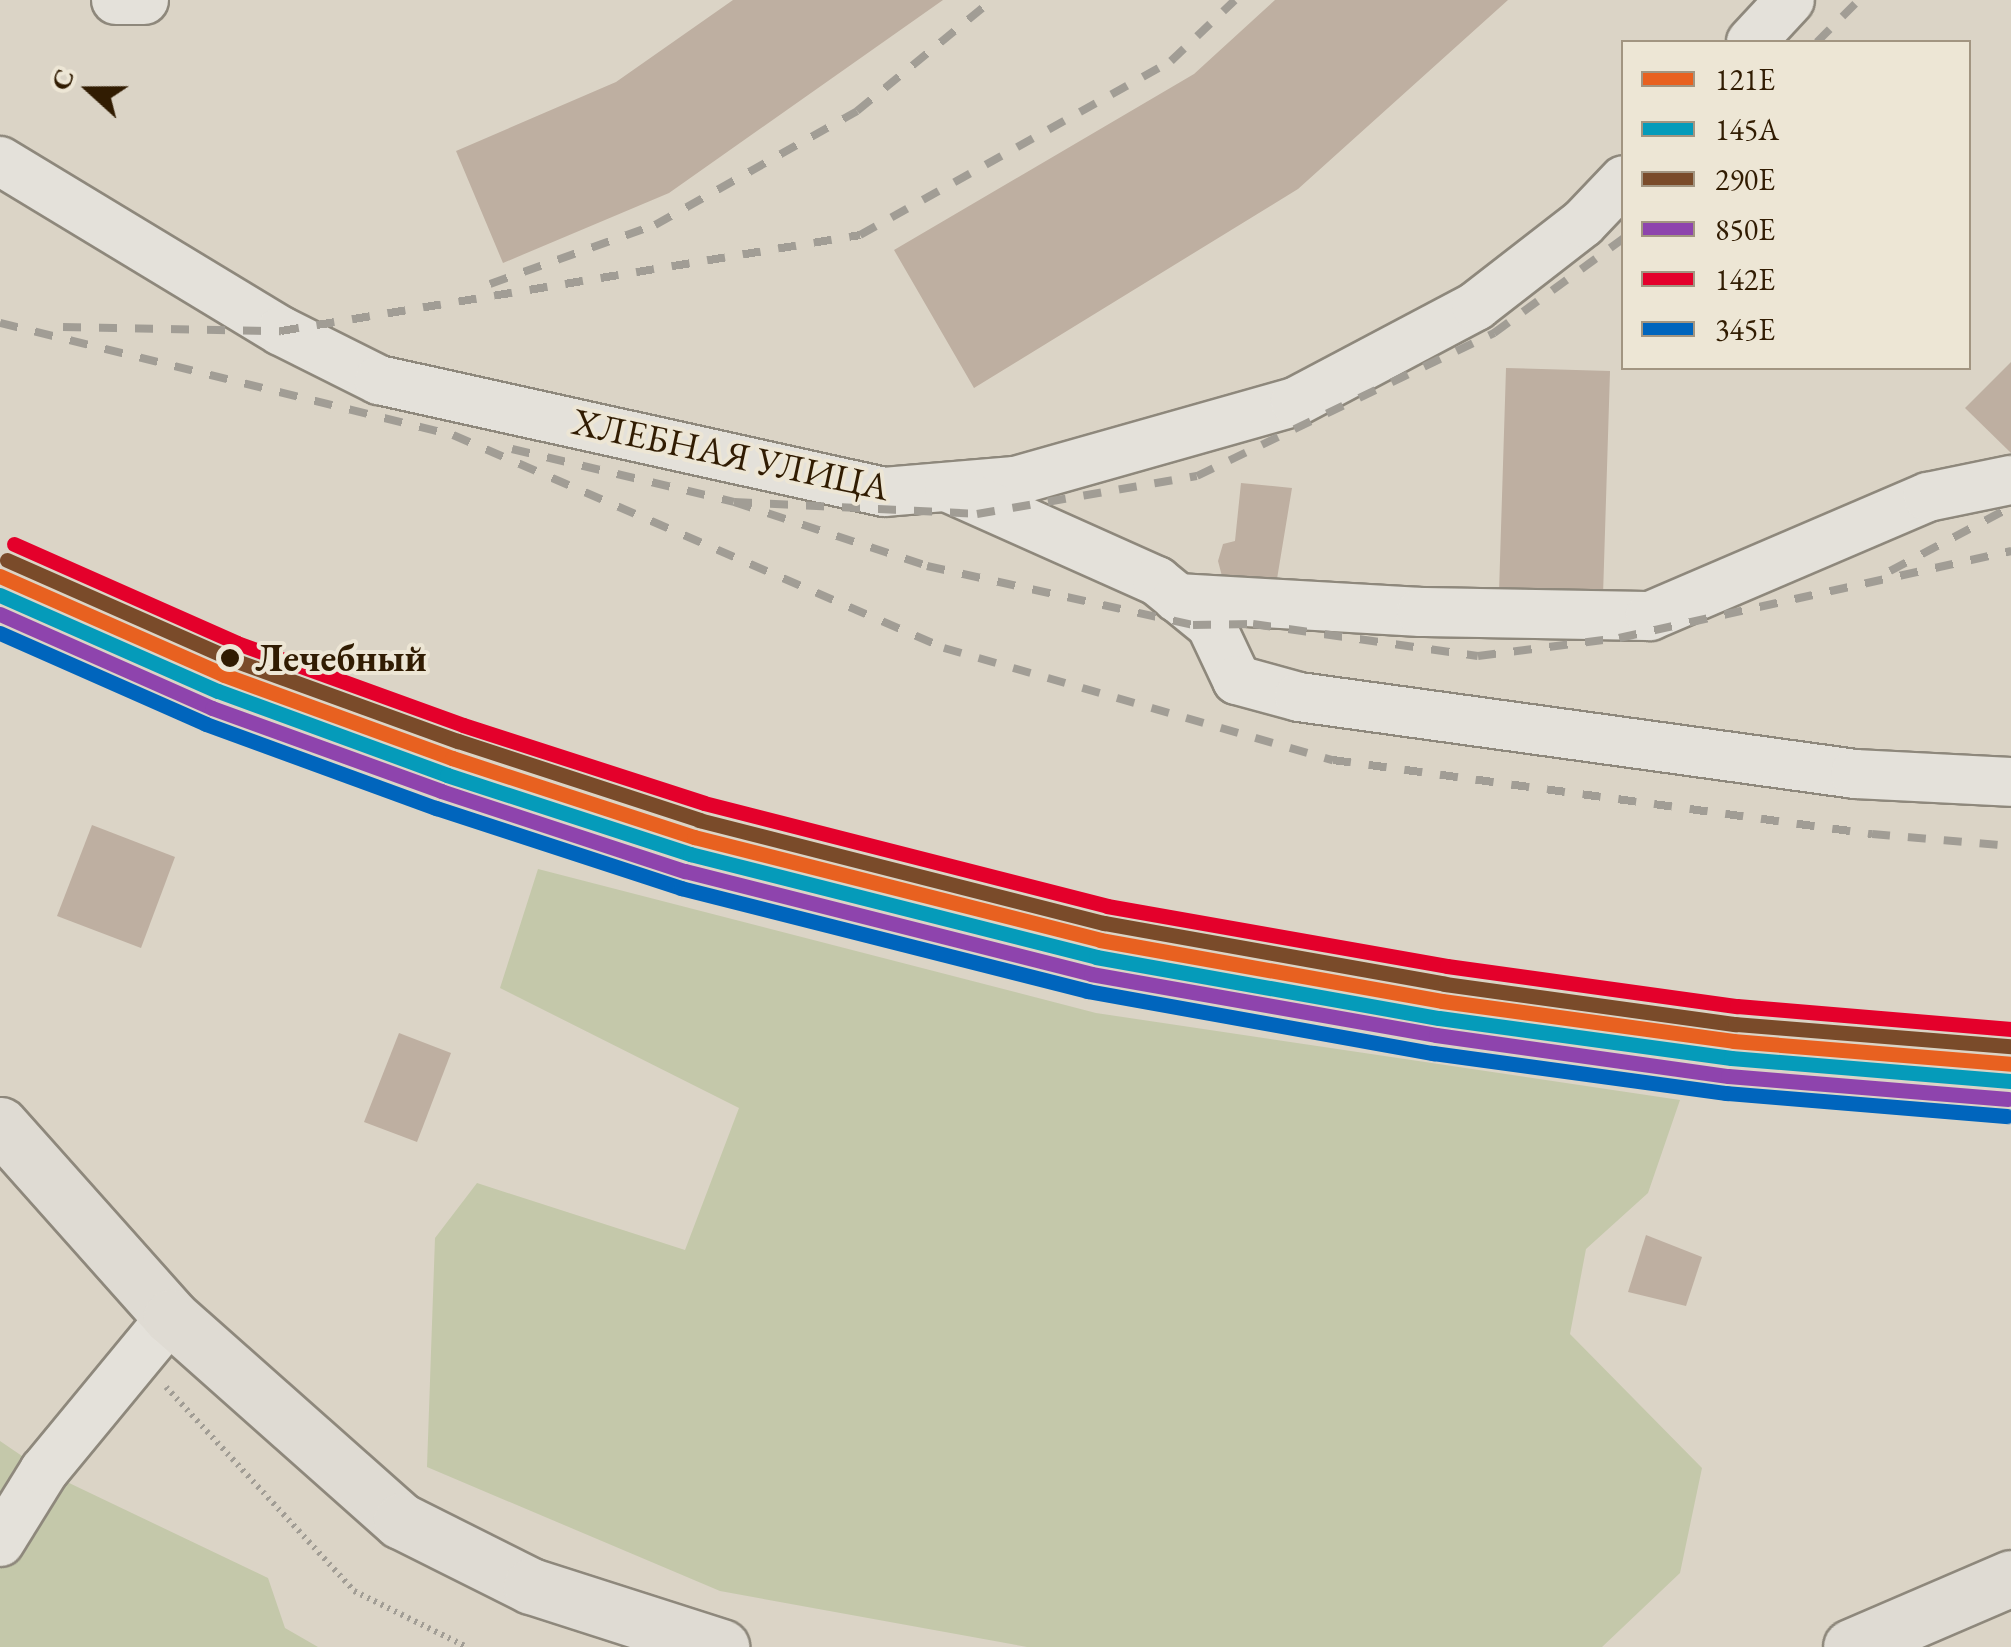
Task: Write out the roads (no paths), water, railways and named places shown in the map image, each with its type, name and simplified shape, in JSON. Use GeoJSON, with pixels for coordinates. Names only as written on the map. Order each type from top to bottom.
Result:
{"type":"FeatureCollection","features":[{"type":"Feature","properties":{"kind":"main road"},"geometry":{"type":"LineString","coordinates":[[0,1124],[155,1337],[401,1521],[531,1586],[721,1647]]}},
{"type":"Feature","properties":{"kind":"main road"},"geometry":{"type":"LineString","coordinates":[[1850,1647],[2011,1578]]}},
{"type":"Feature","properties":{"kind":"street"},"geometry":{"type":"LineString","coordinates":[[116,0],[144,0]]}},
{"type":"Feature","properties":{"kind":"street"},"geometry":{"type":"LineString","coordinates":[[1753,40],[1790,0]]}},
{"type":"Feature","properties":{"kind":"street","name":"ХЛЕБНАЯ УЛИЦА"},"geometry":{"type":"LineString","coordinates":[[0,160],[281,331],[379,380],[884,492],[1015,481],[1295,402],[1476,306],[1583,223],[1621,183]]}},
{"type":"Feature","properties":{"kind":"street"},"geometry":{"type":"LineString","coordinates":[[1178,598],[1420,612],[1650,616],[1928,498],[2011,480]]}},
{"type":"Feature","properties":{"kind":"street"},"geometry":{"type":"LineString","coordinates":[[946,487],[1157,581],[1211,625],[1237,680],[1299,697],[1855,774],[2011,782]]}},
{"type":"Feature","properties":{"kind":"street"},"geometry":{"type":"LineString","coordinates":[[3,1526],[155,1337]]}},
{"type":"Feature","properties":{"kind":"railway"},"geometry":{"type":"LineString","coordinates":[[490,284],[655,225],[857,111],[992,0]]}},
{"type":"Feature","properties":{"kind":"railway"},"geometry":{"type":"LineString","coordinates":[[63,327],[281,331],[860,235],[1171,61],[1235,0]]}},
{"type":"Feature","properties":{"kind":"railway"},"geometry":{"type":"LineString","coordinates":[[1819,40],[1859,0]]}},
{"type":"Feature","properties":{"kind":"railway"},"geometry":{"type":"LineString","coordinates":[[512,449],[734,502],[977,514],[1197,476],[1494,333],[1621,240]]}},
{"type":"Feature","properties":{"kind":"railway"},"geometry":{"type":"LineString","coordinates":[[0,323],[453,435],[944,648],[1333,760],[1872,834],[2011,846]]}},
{"type":"Feature","properties":{"kind":"railway"},"geometry":{"type":"LineString","coordinates":[[734,502],[927,566],[1193,625],[1253,624],[1478,656],[1619,638],[2011,551]]}},
{"type":"Feature","properties":{"kind":"railway"},"geometry":{"type":"LineString","coordinates":[[1890,571],[2011,507]]}},
{"type":"Feature","properties":{"kind":"place","name":"Лечебный"},"geometry":{"type":"Point","coordinates":[230,658]}}]}
